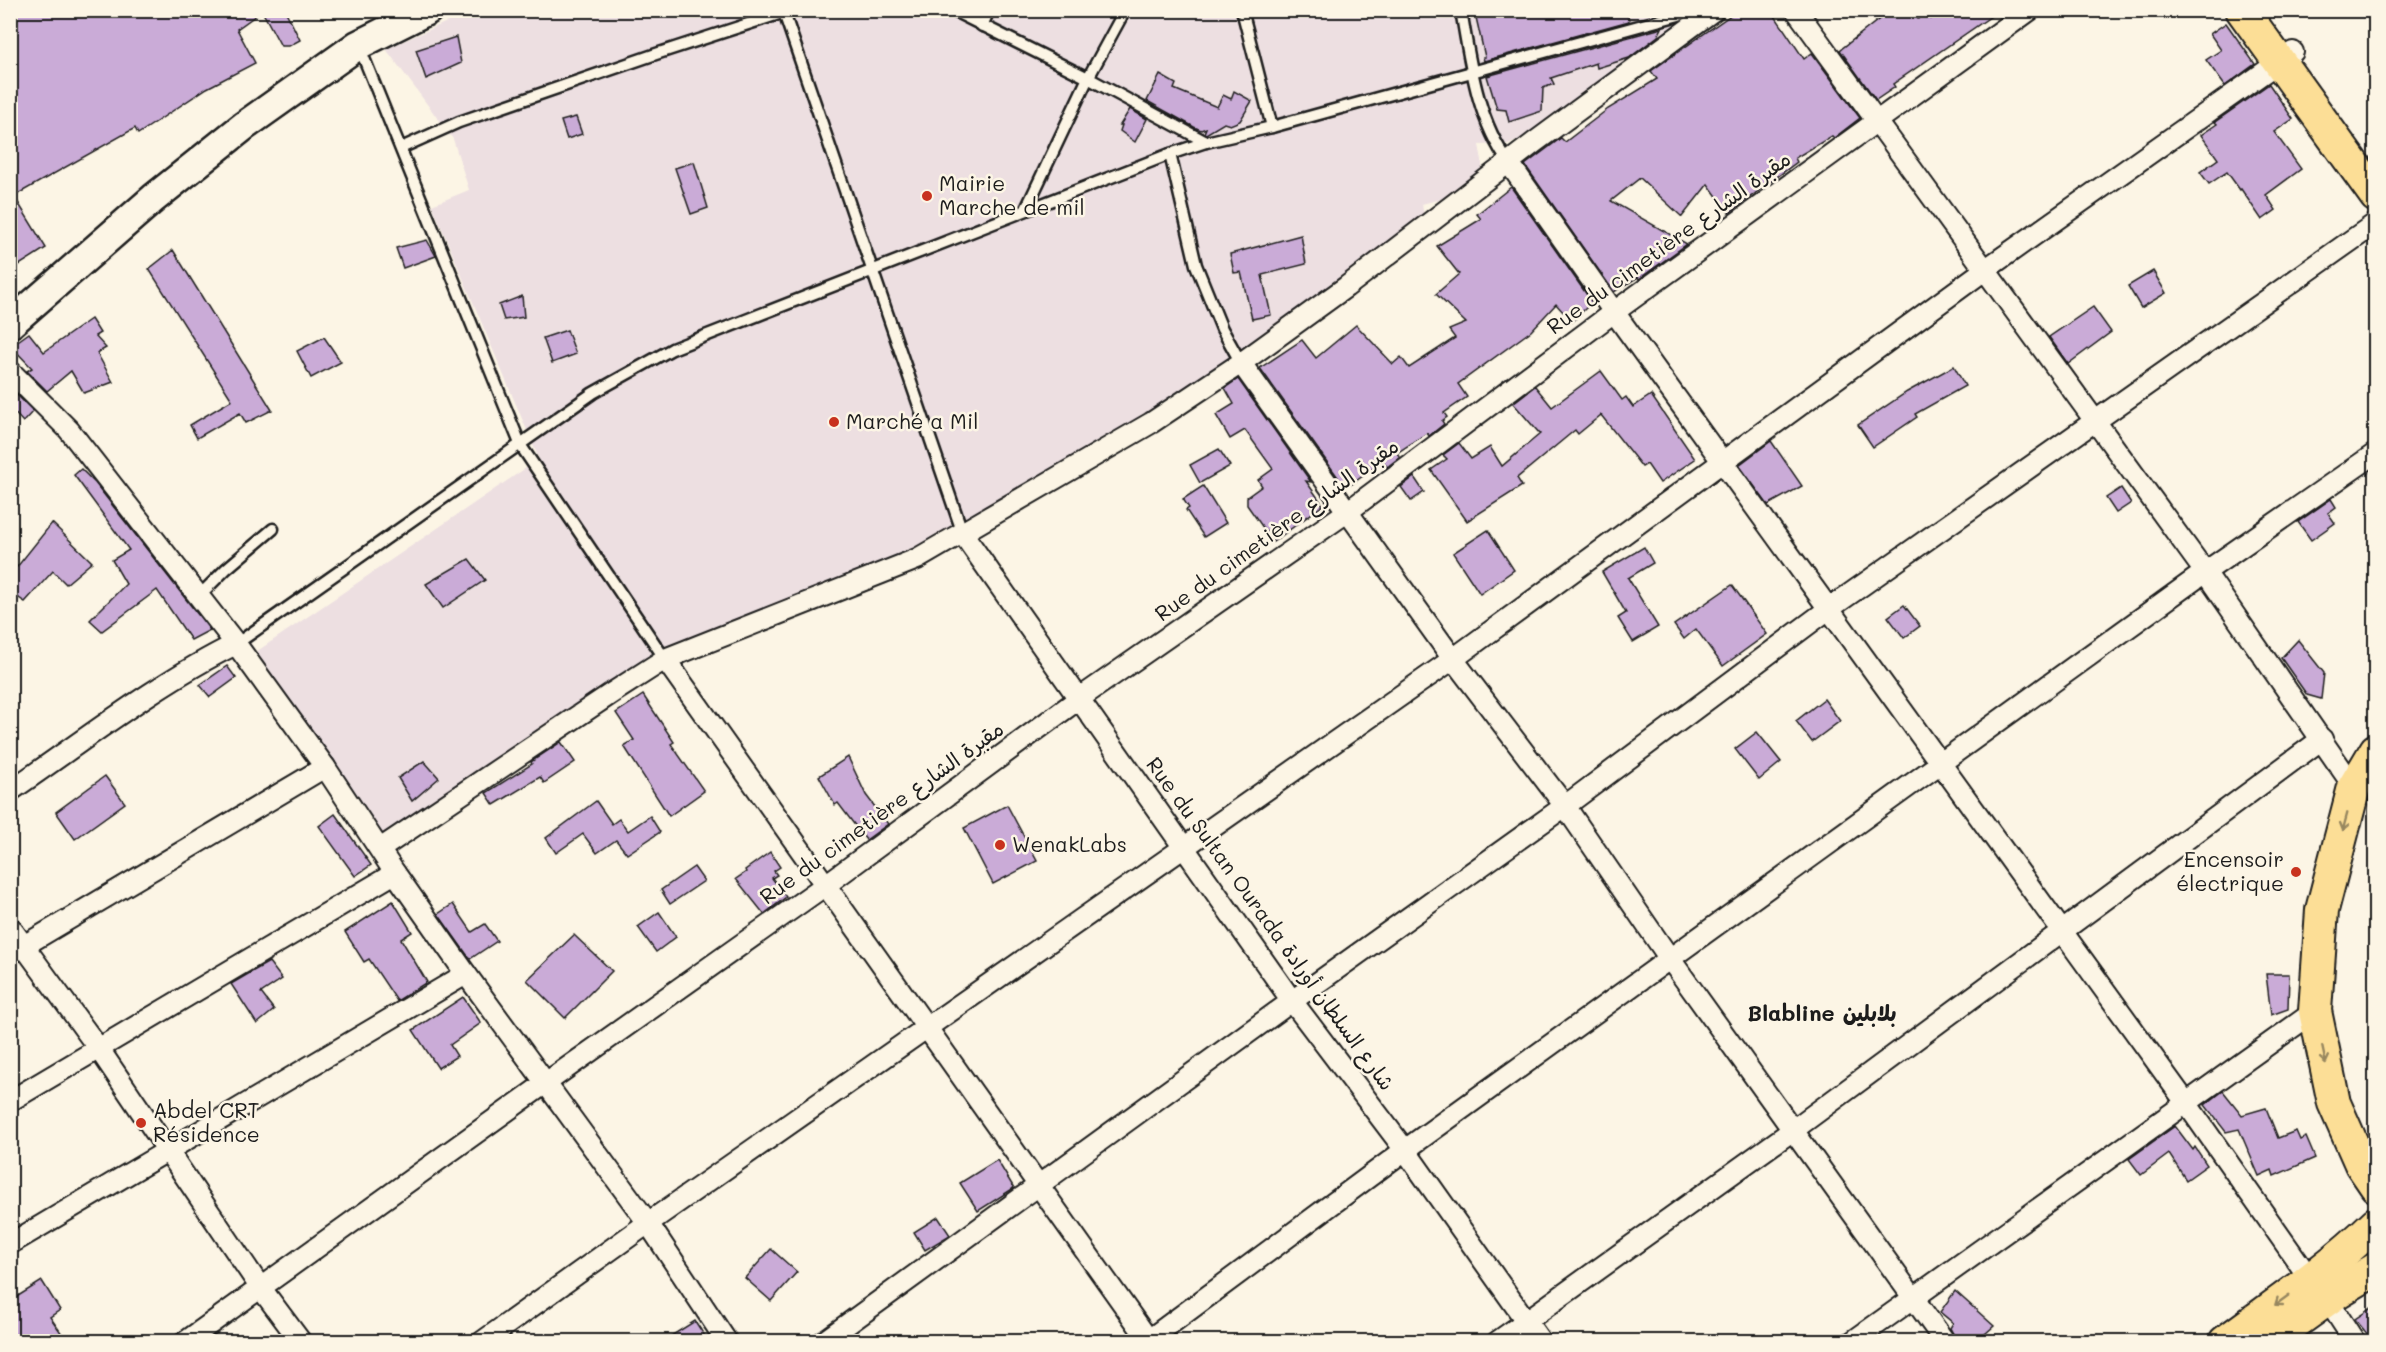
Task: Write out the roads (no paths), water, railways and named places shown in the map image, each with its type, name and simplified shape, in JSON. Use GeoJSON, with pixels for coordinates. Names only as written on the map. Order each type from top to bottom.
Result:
{"type":"FeatureCollection","features":[{"type":"Feature","properties":{"kind":"main road"},"geometry":{"type":"LineString","coordinates":[[2242,10],[2286,57],[2376,165]]}},
{"type":"Feature","properties":{"kind":"main road"},"geometry":{"type":"LineString","coordinates":[[2263,10],[2286,57],[2376,196]]}},
{"type":"Feature","properties":{"kind":"main road"},"geometry":{"type":"LineString","coordinates":[[2376,750],[2354,787],[2322,910],[2315,1011],[2334,1103],[2361,1164],[2376,1186]]}},
{"type":"Feature","properties":{"kind":"main road"},"geometry":{"type":"LineString","coordinates":[[2268,1341],[2318,1289],[2355,1243],[2376,1222]]}},
{"type":"Feature","properties":{"kind":"main road"},"geometry":{"type":"LineString","coordinates":[[2224,1341],[2318,1289],[2376,1269]]}},
{"type":"Feature","properties":{"kind":"street"},"geometry":{"type":"LineString","coordinates":[[10,324],[153,198],[244,126],[358,45],[428,10]]}},
{"type":"Feature","properties":{"kind":"street"},"geometry":{"type":"LineString","coordinates":[[380,849],[665,659],[917,559],[1151,423],[1241,363],[1365,273],[1714,10]]}},
{"type":"Feature","properties":{"kind":"street"},"geometry":{"type":"LineString","coordinates":[[1796,10],[2205,572],[2354,787]]}},
{"type":"Feature","properties":{"kind":"street","name":"Rue du cimetière مقبرة الشارع"},"geometry":{"type":"LineString","coordinates":[[185,1341],[826,884],[1080,698],[1347,512],[1614,312],[2030,10]]}},
{"type":"Feature","properties":{"kind":"street"},"geometry":{"type":"LineString","coordinates":[[482,1341],[1453,659],[1724,463],[1986,269],[2286,57]]}},
{"type":"Feature","properties":{"kind":"street"},"geometry":{"type":"LineString","coordinates":[[1509,163],[2355,1341]]}},
{"type":"Feature","properties":{"kind":"street"},"geometry":{"type":"LineString","coordinates":[[823,1341],[1564,806],[1830,608],[2376,223]]}},
{"type":"Feature","properties":{"kind":"street"},"geometry":{"type":"LineString","coordinates":[[1241,363],[1453,659],[1564,806],[1670,959],[1945,1341]]}},
{"type":"Feature","properties":{"kind":"street"},"geometry":{"type":"LineString","coordinates":[[10,371],[69,430],[236,644],[325,768],[394,873],[648,1223],[727,1341]]}},
{"type":"Feature","properties":{"kind":"street"},"geometry":{"type":"LineString","coordinates":[[665,659],[1148,1341],[1405,1150],[2205,572],[2376,453]]}},
{"type":"Feature","properties":{"kind":"street","name":"Rue du Sultan Ourada شارع السلطان أورادة"},"geometry":{"type":"LineString","coordinates":[[963,534],[1292,1001],[1405,1150],[1541,1341]]}},
{"type":"Feature","properties":{"kind":"street"},"geometry":{"type":"LineString","coordinates":[[10,791],[153,693],[236,644]]}},
{"type":"Feature","properties":{"kind":"street"},"geometry":{"type":"LineString","coordinates":[[1497,1341],[1793,1130],[2322,739]]}},
{"type":"Feature","properties":{"kind":"street"},"geometry":{"type":"LineString","coordinates":[[17,950],[325,768]]}},
{"type":"Feature","properties":{"kind":"street"},"geometry":{"type":"LineString","coordinates":[[10,1101],[394,873]]}},
{"type":"Feature","properties":{"kind":"street"},"geometry":{"type":"LineString","coordinates":[[10,927],[17,950],[99,1049],[260,1287],[301,1341]]}},
{"type":"Feature","properties":{"kind":"street"},"geometry":{"type":"LineString","coordinates":[[10,1244],[466,974]]}},
{"type":"Feature","properties":{"kind":"street"},"geometry":{"type":"LineString","coordinates":[[1852,1341],[2315,1011]]}},
{"type":"Feature","properties":{"kind":"lane"},"geometry":{"type":"LineString","coordinates":[[952,10],[1088,78],[1206,142]]}},
{"type":"Feature","properties":{"kind":"lane"},"geometry":{"type":"LineString","coordinates":[[982,26],[989,10]]}},
{"type":"Feature","properties":{"kind":"lane"},"geometry":{"type":"LineString","coordinates":[[1026,209],[1088,78],[1125,10]]}},
{"type":"Feature","properties":{"kind":"lane"},"geometry":{"type":"LineString","coordinates":[[1242,10],[1272,127]]}},
{"type":"Feature","properties":{"kind":"lane"},"geometry":{"type":"LineString","coordinates":[[1461,10],[1473,73],[1490,133],[1509,163]]}},
{"type":"Feature","properties":{"kind":"lane"},"geometry":{"type":"LineString","coordinates":[[236,644],[521,446],[593,393],[672,349],[873,268],[1206,142],[1272,127],[1473,73],[1697,10]]}},
{"type":"Feature","properties":{"kind":"lane"},"geometry":{"type":"LineString","coordinates":[[401,148],[459,122],[786,12],[963,534]]}},
{"type":"Feature","properties":{"kind":"lane"},"geometry":{"type":"LineString","coordinates":[[358,45],[521,446],[665,659]]}},
{"type":"Feature","properties":{"kind":"lane"},"geometry":{"type":"LineString","coordinates":[[1170,154],[1196,265],[1222,329],[1241,363]]}},
{"type":"Feature","properties":{"kind":"lane"},"geometry":{"type":"LineString","coordinates":[[198,597],[226,569],[273,529]]}},
{"type":"Feature","properties":{"kind":"place","name":"Mairie Marche de mil"},"geometry":{"type":"Point","coordinates":[927,196]}},
{"type":"Feature","properties":{"kind":"place","name":"Marché a Mil"},"geometry":{"type":"Point","coordinates":[834,422]}},
{"type":"Feature","properties":{"kind":"place","name":"WenakLabs"},"geometry":{"type":"Point","coordinates":[1000,845]}},
{"type":"Feature","properties":{"kind":"place","name":"Encensoir électrique"},"geometry":{"type":"Point","coordinates":[2296,872]}},
{"type":"Feature","properties":{"kind":"place","name":"Abdel CRT Résidence"},"geometry":{"type":"Point","coordinates":[141,1123]}},
{"type":"Feature","properties":{"kind":"district","name":"Blabline بلابلين"},"geometry":{"type":"Point","coordinates":[1822,1013]}}]}
